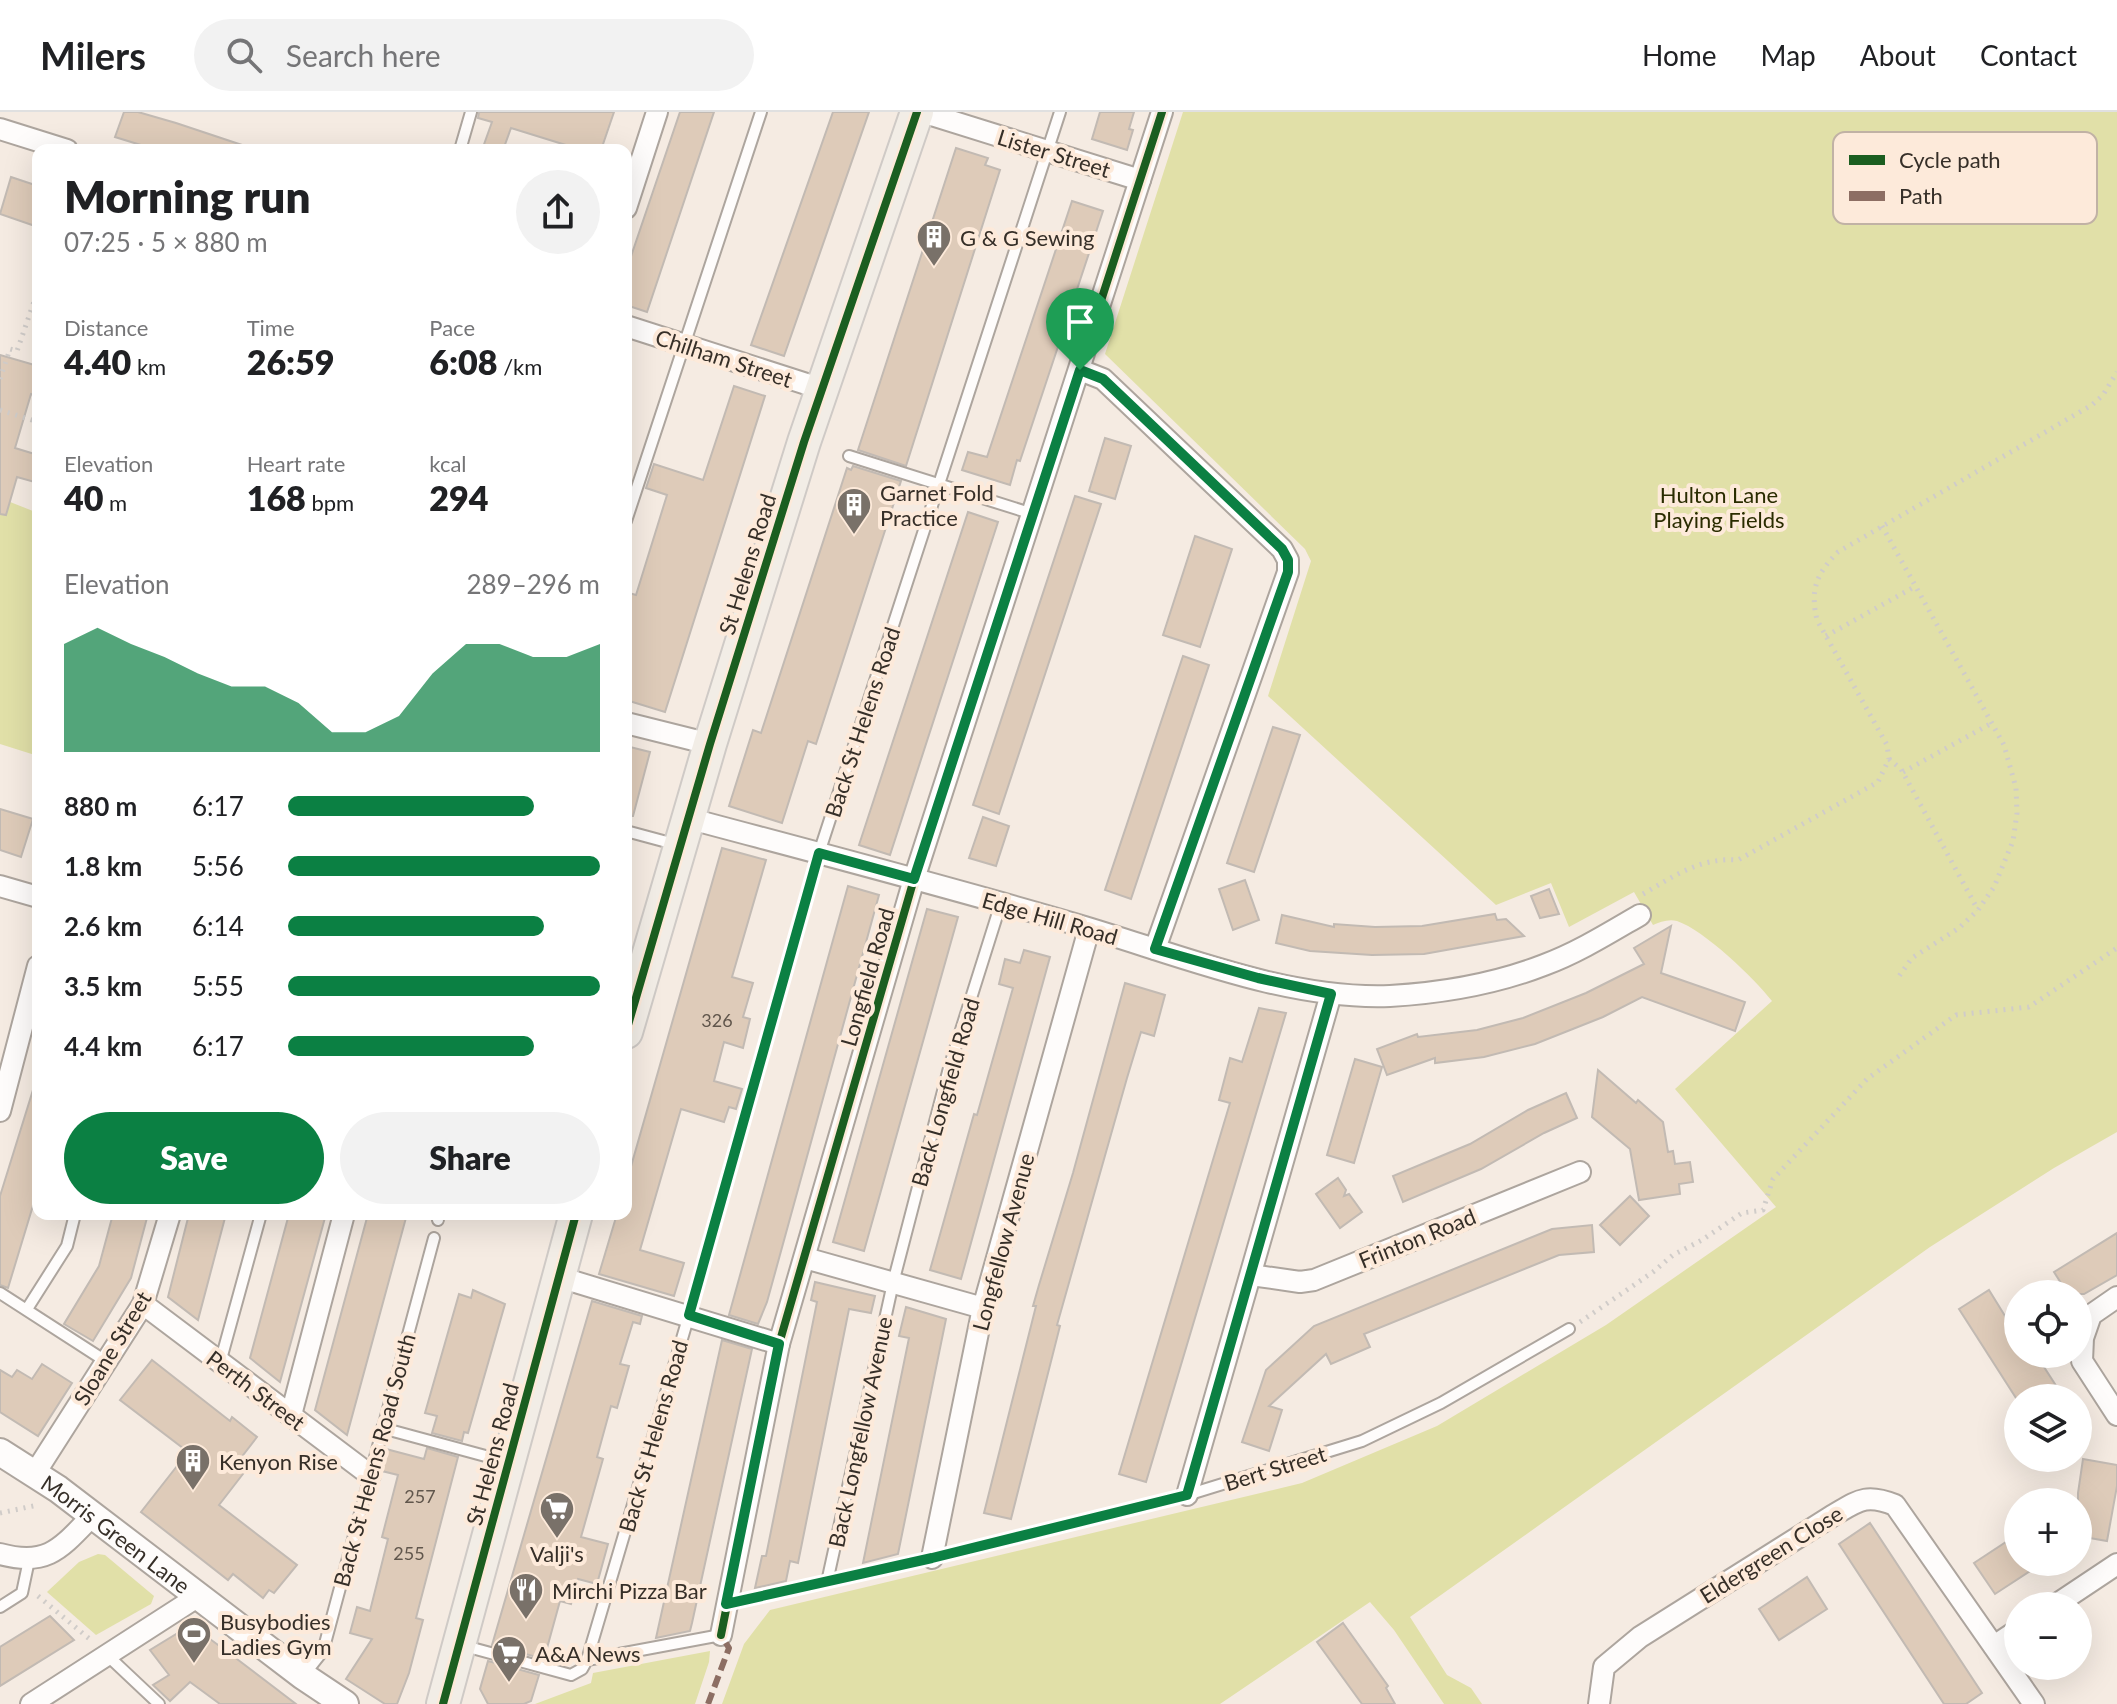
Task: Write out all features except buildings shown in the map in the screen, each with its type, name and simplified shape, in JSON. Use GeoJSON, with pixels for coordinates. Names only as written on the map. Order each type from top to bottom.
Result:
{"type":"FeatureCollection","features":[{"type":"Feature","properties":{"kind":"main road","name":"St Helens Road"},"geometry":{"type":"LineString","coordinates":[[632,1011],[710,744],[822,389],[920,112]]}},
{"type":"Feature","properties":{"kind":"main road","name":"St Helens Road"},"geometry":{"type":"LineString","coordinates":[[443,1704],[574,1220]]}},
{"type":"Feature","properties":{"kind":"street"},"geometry":{"type":"LineString","coordinates":[[5,112],[0,130],[47,144]]}},
{"type":"Feature","properties":{"kind":"street"},"geometry":{"type":"LineString","coordinates":[[632,189],[657,112]]}},
{"type":"Feature","properties":{"kind":"street","name":"Lister Street"},"geometry":{"type":"LineString","coordinates":[[920,112],[1140,180]]}},
{"type":"Feature","properties":{"kind":"street","name":"Longfield Road"},"geometry":{"type":"LineString","coordinates":[[721,1635],[779,1344],[914,879],[1162,112]]}},
{"type":"Feature","properties":{"kind":"street","name":"Chilham Street"},"geometry":{"type":"LineString","coordinates":[[632,328],[822,389]]}},
{"type":"Feature","properties":{"kind":"street"},"geometry":{"type":"LineString","coordinates":[[1080,370],[1103,379],[1282,549],[1288,560],[1283,587],[1155,949]]}},
{"type":"Feature","properties":{"kind":"street"},"geometry":{"type":"LineString","coordinates":[[632,724],[710,744]]}},
{"type":"Feature","properties":{"kind":"street","name":"Edge Hill Road"},"geometry":{"type":"LineString","coordinates":[[684,832],[819,853],[1258,978],[1331,994],[1390,996],[1504,979],[1546,965],[1640,915]]}},
{"type":"Feature","properties":{"kind":"street"},"geometry":{"type":"LineString","coordinates":[[0,886],[32,895]]}},
{"type":"Feature","properties":{"kind":"street","name":"Longfellow Avenue"},"geometry":{"type":"LineString","coordinates":[[932,1558],[983,1308],[1089,929]]}},
{"type":"Feature","properties":{"kind":"street"},"geometry":{"type":"LineString","coordinates":[[0,1111],[32,989]]}},
{"type":"Feature","properties":{"kind":"street"},"geometry":{"type":"LineString","coordinates":[[1187,1495],[1331,994]]}},
{"type":"Feature","properties":{"kind":"street","name":"Frinton Road"},"geometry":{"type":"LineString","coordinates":[[1251,1275],[1300,1282],[1314,1280],[1580,1172]]}},
{"type":"Feature","properties":{"kind":"street","name":"Sloane Street"},"geometry":{"type":"LineString","coordinates":[[35,1473],[143,1304],[168,1220]]}},
{"type":"Feature","properties":{"kind":"street"},"geometry":{"type":"LineString","coordinates":[[291,1415],[342,1220]]}},
{"type":"Feature","properties":{"kind":"street"},"geometry":{"type":"LineString","coordinates":[[805,1258],[983,1308]]}},
{"type":"Feature","properties":{"kind":"street"},"geometry":{"type":"LineString","coordinates":[[559,1277],[779,1344]]}},
{"type":"Feature","properties":{"kind":"street"},"geometry":{"type":"LineString","coordinates":[[2117,1297],[2091,1315],[2083,1338],[2082,1361],[2117,1415]]}},
{"type":"Feature","properties":{"kind":"street","name":"Perth Street"},"geometry":{"type":"LineString","coordinates":[[143,1304],[370,1475]]}},
{"type":"Feature","properties":{"kind":"street","name":"Morris Green Lane"},"geometry":{"type":"LineString","coordinates":[[0,1452],[93,1515],[303,1676],[332,1702]]}},
{"type":"Feature","properties":{"kind":"street","name":"Eldergreen Close"},"geometry":{"type":"LineString","coordinates":[[1599,1704],[1604,1667],[1640,1637],[1832,1516],[1857,1502],[1876,1497],[1895,1505],[2034,1704]]}},
{"type":"Feature","properties":{"kind":"street"},"geometry":{"type":"LineString","coordinates":[[0,1554],[29,1560],[48,1556],[62,1547],[93,1515]]}},
{"type":"Feature","properties":{"kind":"street"},"geometry":{"type":"LineString","coordinates":[[2075,1592],[2117,1564]]}},
{"type":"Feature","properties":{"kind":"street"},"geometry":{"type":"LineString","coordinates":[[31,1704],[197,1597]]}},
{"type":"Feature","properties":{"kind":"street"},"geometry":{"type":"LineString","coordinates":[[1994,1646],[2004,1639]]}},
{"type":"Feature","properties":{"kind":"lane"},"geometry":{"type":"LineString","coordinates":[[462,144],[471,112]]}},
{"type":"Feature","properties":{"kind":"lane"},"geometry":{"type":"LineString","coordinates":[[632,503],[761,112]]}},
{"type":"Feature","properties":{"kind":"lane","name":"Back St Helens Road"},"geometry":{"type":"LineString","coordinates":[[587,1660],[689,1315],[819,853],[1060,112]]}},
{"type":"Feature","properties":{"kind":"lane"},"geometry":{"type":"LineString","coordinates":[[849,456],[1033,514]]}},
{"type":"Feature","properties":{"kind":"lane"},"geometry":{"type":"LineString","coordinates":[[632,831],[684,832]]}},
{"type":"Feature","properties":{"kind":"lane","name":"Back Longfield Road"},"geometry":{"type":"LineString","coordinates":[[893,1283],[949,1068],[1001,903]]}},
{"type":"Feature","properties":{"kind":"lane"},"geometry":{"type":"LineString","coordinates":[[27,1309],[67,1246],[74,1220]]}},
{"type":"Feature","properties":{"kind":"lane"},"geometry":{"type":"LineString","coordinates":[[220,1363],[259,1220]]}},
{"type":"Feature","properties":{"kind":"lane","name":"Back St Helens Road South"},"geometry":{"type":"LineString","coordinates":[[303,1676],[323,1651],[434,1238]]}},
{"type":"Feature","properties":{"kind":"lane","name":"Back Longfellow Avenue"},"geometry":{"type":"LineString","coordinates":[[827,1582],[893,1283]]}},
{"type":"Feature","properties":{"kind":"lane"},"geometry":{"type":"LineString","coordinates":[[0,1293],[107,1362]]}},
{"type":"Feature","properties":{"kind":"lane","name":"Bert Street"},"geometry":{"type":"LineString","coordinates":[[726,1604],[932,1558],[1187,1495],[1362,1441],[1441,1403],[1569,1329]]}},
{"type":"Feature","properties":{"kind":"lane"},"geometry":{"type":"LineString","coordinates":[[382,1428],[509,1462]]}},
{"type":"Feature","properties":{"kind":"lane"},"geometry":{"type":"LineString","coordinates":[[0,1607],[22,1593],[29,1560]]}},
{"type":"Feature","properties":{"kind":"lane"},"geometry":{"type":"LineString","coordinates":[[459,1644],[565,1675],[576,1673],[587,1660],[721,1635]]}},
{"type":"Feature","properties":{"kind":"lane"},"geometry":{"type":"LineString","coordinates":[[107,1655],[159,1704]]}},
{"type":"Feature","properties":{"kind":"path"},"geometry":{"type":"LineString","coordinates":[[0,379],[10,349],[17,351],[32,307]]}},
{"type":"Feature","properties":{"kind":"path"},"geometry":{"type":"LineString","coordinates":[[1640,915],[1633,899],[1698,863],[1719,859],[1738,860],[1865,792],[1878,782],[1889,759],[1887,745],[1817,620],[1814,605],[1816,583],[1823,566],[1838,552],[2092,405],[2103,395],[2117,372]]}},
{"type":"Feature","properties":{"kind":"path"},"geometry":{"type":"LineString","coordinates":[[0,410],[32,420]]}},
{"type":"Feature","properties":{"kind":"path"},"geometry":{"type":"LineString","coordinates":[[1882,526],[1992,723],[2012,767],[2017,813],[2013,841],[2004,867],[1978,910],[1959,928],[1912,958],[1897,979]]}},
{"type":"Feature","properties":{"kind":"path"},"geometry":{"type":"LineString","coordinates":[[1826,636],[1916,586]]}},
{"type":"Feature","properties":{"kind":"path"},"geometry":{"type":"LineString","coordinates":[[1903,772],[1992,723]]}},
{"type":"Feature","properties":{"kind":"path"},"geometry":{"type":"LineString","coordinates":[[1889,759],[1903,772],[1978,910]]}},
{"type":"Feature","properties":{"kind":"path"},"geometry":{"type":"LineString","coordinates":[[1569,1329],[1673,1255],[1742,1213],[1763,1210],[1773,1179],[1867,1079],[1956,1015],[2029,1007],[2117,948]]}},
{"type":"Feature","properties":{"kind":"path"},"geometry":{"type":"LineString","coordinates":[[22,1593],[40,1597],[107,1655]]}},
{"type":"Feature","properties":{"kind":"green space","name":"Hulton Lane Playing Fields"},"geometry":{"type":"Polygon","coordinates":[[[1183,112],[2117,112],[2117,1132],[1930,1247],[1410,1617],[1447,1675],[1471,1688],[1482,1704],[1444,1704],[1394,1630],[1370,1602],[1220,1704],[722,1704],[744,1644],[770,1610],[1302,1483],[1437,1426],[1606,1325],[1776,1207],[1675,1089],[1772,1001],[1728,956],[1701,934],[1677,921],[1653,925],[1634,892],[1569,927],[1551,883],[1496,905],[1268,696],[1311,561],[1305,549],[1105,354],[1183,112]]]}},
{"type":"Feature","properties":{"kind":"green space"},"geometry":{"type":"Polygon","coordinates":[[[0,498],[32,511],[32,754],[0,744],[0,498]]]}},
{"type":"Feature","properties":{"kind":"green space"},"geometry":{"type":"Polygon","coordinates":[[[98,1554],[105,1555],[154,1596],[151,1604],[96,1635],[47,1592],[79,1562],[98,1554]]]}},
{"type":"Feature","properties":{"kind":"green space"},"geometry":{"type":"Polygon","coordinates":[[[710,1651],[695,1704],[535,1704],[591,1683],[593,1673],[710,1651]]]}},
{"type":"Feature","properties":{"kind":"marked path"},"geometry":{"type":"LineString","coordinates":[[708,1704],[729,1648],[721,1635]]}},
{"type":"Feature","properties":{"kind":"cycle path"},"geometry":{"type":"LineString","coordinates":[[632,1011],[710,744],[804,442],[917,112]]}},
{"type":"Feature","properties":{"kind":"cycle path"},"geometry":{"type":"LineString","coordinates":[[721,1635],[779,1344],[914,879],[1162,112]]}},
{"type":"Feature","properties":{"kind":"cycle path"},"geometry":{"type":"LineString","coordinates":[[443,1704],[574,1220]]}},
{"type":"Feature","properties":{"kind":"place","name":"G & G Sewing"},"geometry":{"type":"Point","coordinates":[934,268]}},
{"type":"Feature","properties":{"kind":"place","name":"Garnet Fold Practice"},"geometry":{"type":"Point","coordinates":[854,536]}},
{"type":"Feature","properties":{"kind":"place","name":"Kenyon Rise"},"geometry":{"type":"Point","coordinates":[193,1492]}},
{"type":"Feature","properties":{"kind":"place","name":"Valji's"},"geometry":{"type":"Point","coordinates":[557,1540]}},
{"type":"Feature","properties":{"kind":"place","name":"Mirchi Pizza Bar"},"geometry":{"type":"Point","coordinates":[526,1621]}},
{"type":"Feature","properties":{"kind":"place","name":"Busybodies Ladies Gym"},"geometry":{"type":"Point","coordinates":[194,1665]}},
{"type":"Feature","properties":{"kind":"place","name":"A&A News"},"geometry":{"type":"Point","coordinates":[509,1684]}},
{"type":"Feature","properties":{"kind":"route"},"geometry":{"type":"LineString","coordinates":[[1080,370],[1103,379],[1282,549],[1288,560],[1288,572],[1155,949],[1258,978],[1331,994],[1251,1275],[1187,1495],[932,1558],[726,1604],[779,1344],[689,1315],[819,853],[914,879],[1080,370]]}}]}
